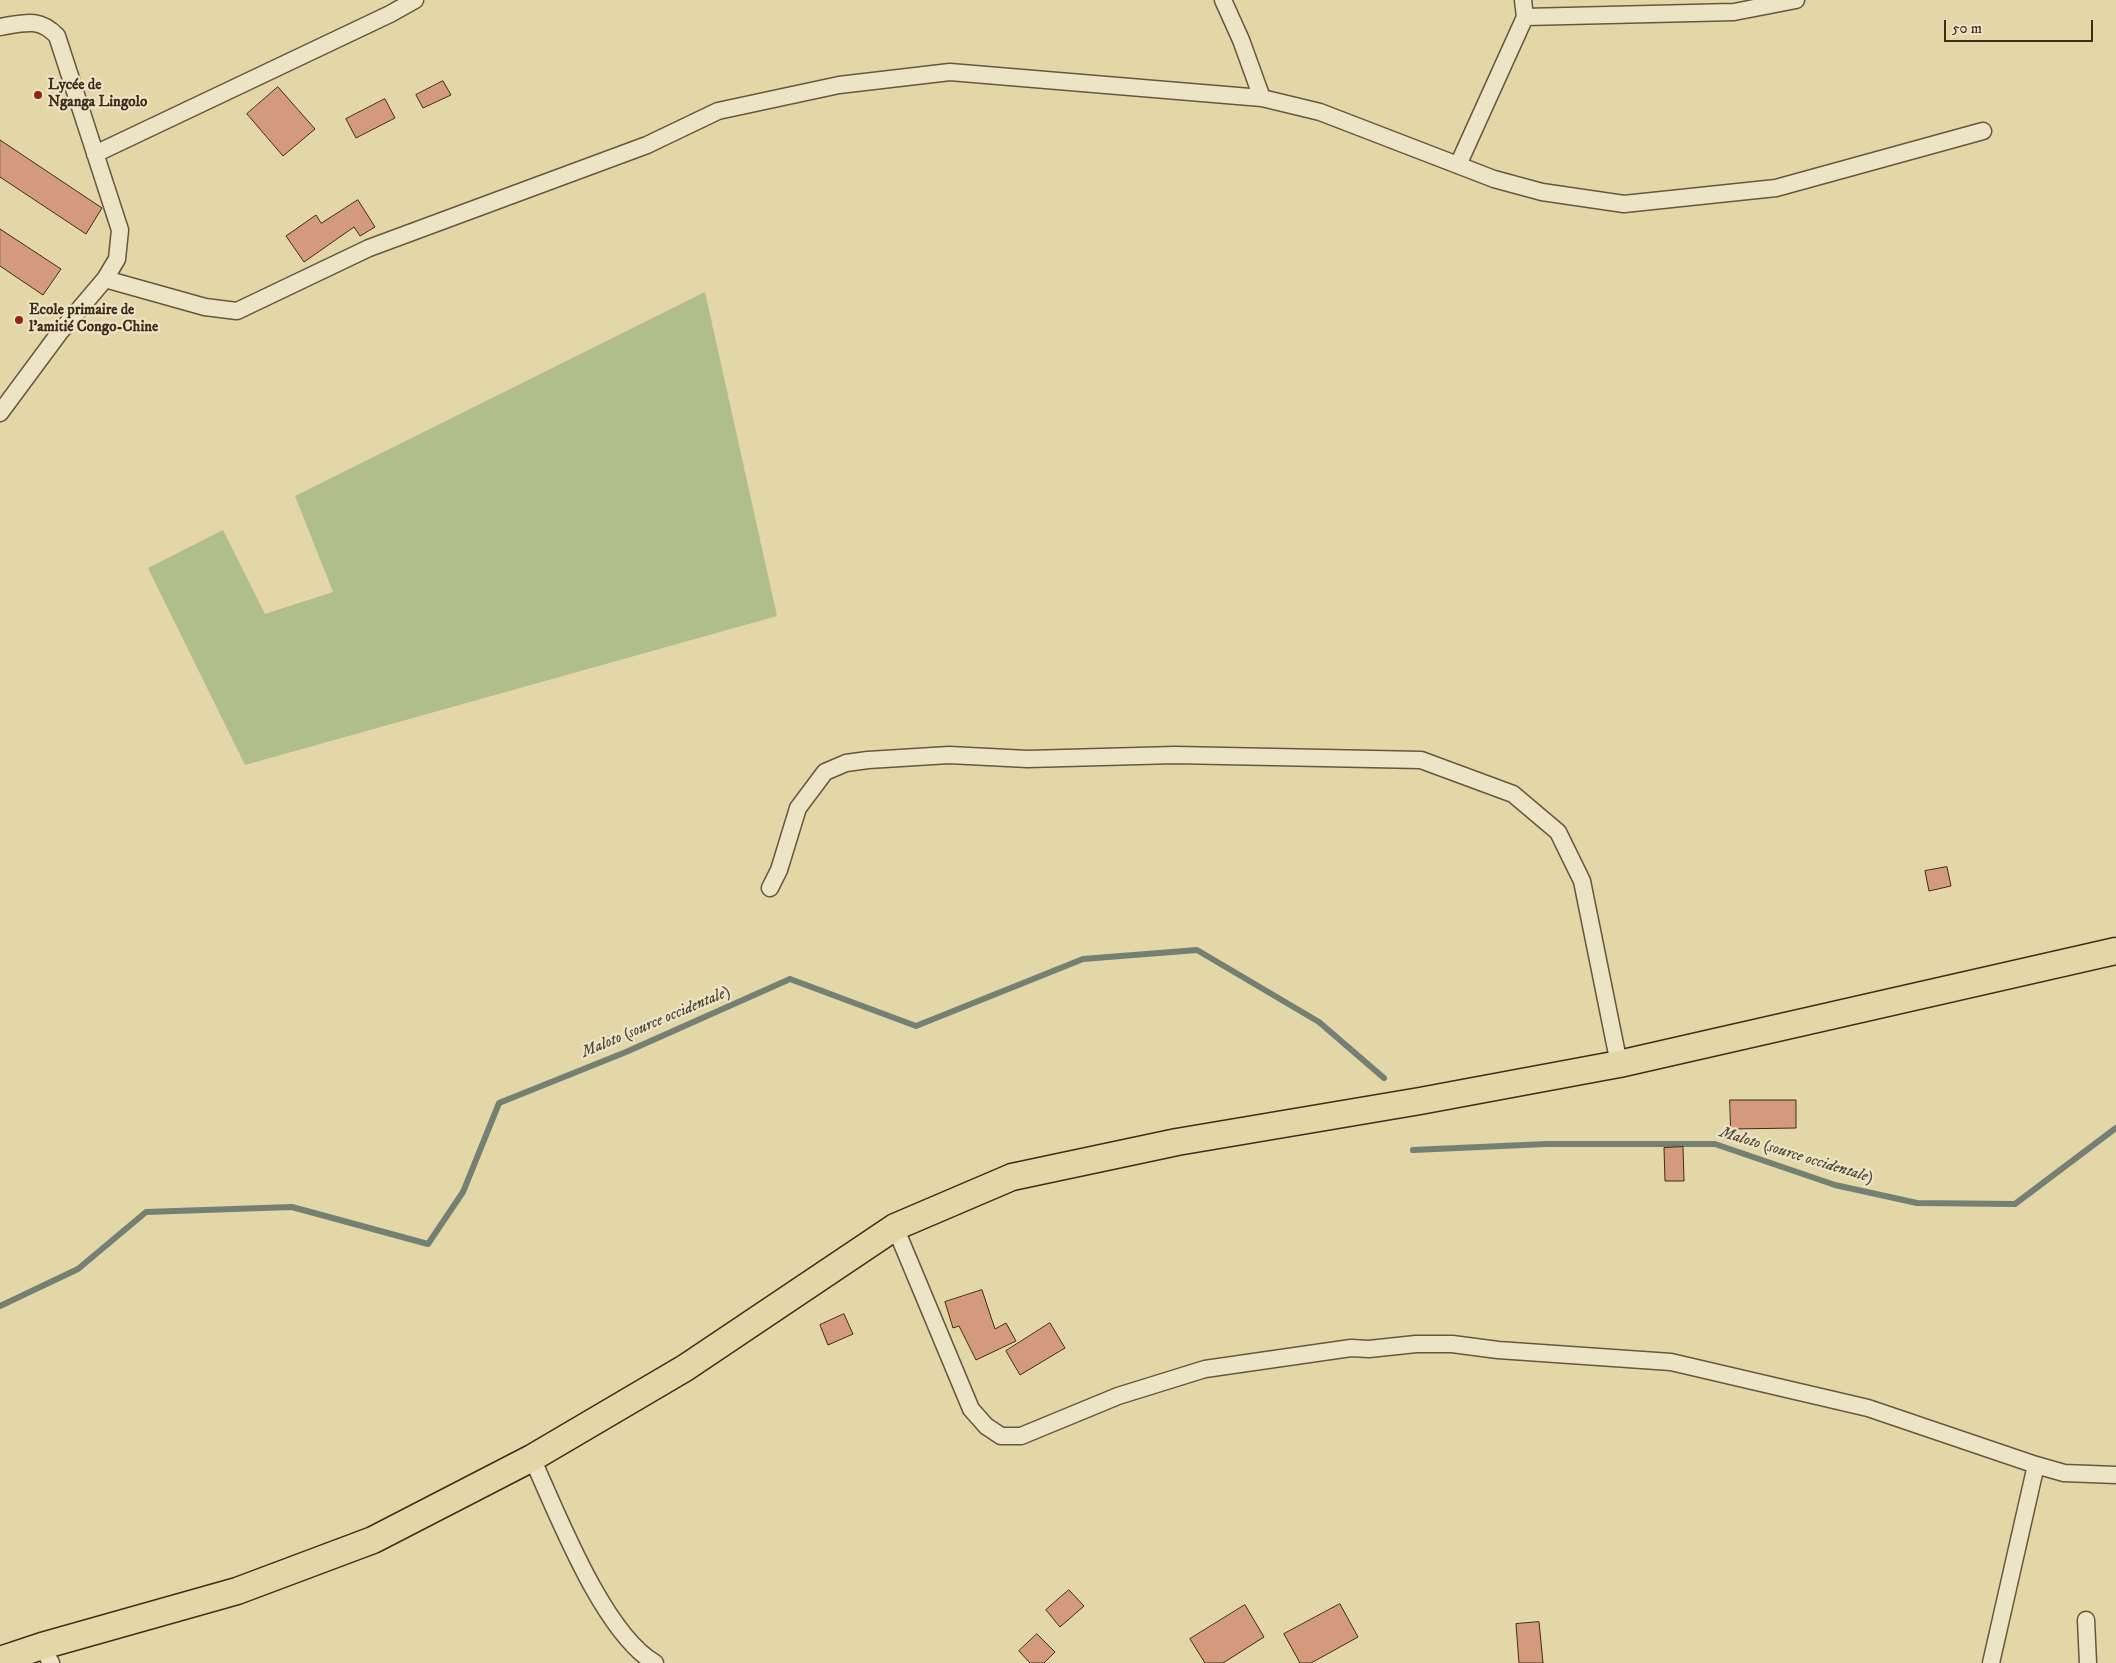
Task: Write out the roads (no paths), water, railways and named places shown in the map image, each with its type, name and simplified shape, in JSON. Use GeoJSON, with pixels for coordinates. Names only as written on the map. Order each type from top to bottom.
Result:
{"type":"FeatureCollection","features":[{"type":"Feature","properties":{"kind":"main road"},"geometry":{"type":"LineString","coordinates":[[0,1660],[47,1654],[237,1591],[373,1540],[532,1458],[685,1368],[895,1227],[1012,1177],[1177,1142],[1410,1103],[1619,1064],[2116,951]]}},
{"type":"Feature","properties":{"kind":"street"},"geometry":{"type":"LineString","coordinates":[[95,154],[415,0]]}},
{"type":"Feature","properties":{"kind":"street"},"geometry":{"type":"LineString","coordinates":[[1223,0],[1241,40],[1262,98]]}},
{"type":"Feature","properties":{"kind":"street"},"geometry":{"type":"LineString","coordinates":[[1458,165],[1525,17],[1523,0]]}},
{"type":"Feature","properties":{"kind":"street"},"geometry":{"type":"LineString","coordinates":[[1525,17],[1734,12],[1796,0]]}},
{"type":"Feature","properties":{"kind":"street"},"geometry":{"type":"LineString","coordinates":[[0,27],[34,23],[48,26],[57,36],[120,230],[117,259],[105,279],[60,332],[0,413]]}},
{"type":"Feature","properties":{"kind":"street"},"geometry":{"type":"LineString","coordinates":[[105,279],[205,307],[237,311],[369,248],[647,145],[718,111],[839,85],[950,72],[1262,98],[1320,112],[1494,179],[1542,192],[1624,204],[1776,188],[1983,131]]}},
{"type":"Feature","properties":{"kind":"street"},"geometry":{"type":"LineString","coordinates":[[770,888],[779,870],[798,808],[825,772],[846,763],[949,755],[1028,759],[1175,755],[1421,760],[1513,794],[1558,832],[1582,881],[1619,1064]]}},
{"type":"Feature","properties":{"kind":"street"},"geometry":{"type":"LineString","coordinates":[[895,1227],[971,1409],[986,1426],[1001,1436],[1021,1436],[1118,1396],[1205,1369],[1351,1348],[1369,1349],[1416,1344],[1452,1344],[1671,1362],[1868,1408],[2036,1466],[2064,1473],[2116,1475]]}},
{"type":"Feature","properties":{"kind":"street"},"geometry":{"type":"LineString","coordinates":[[532,1458],[572,1548],[611,1618],[630,1641],[655,1663]]}},
{"type":"Feature","properties":{"kind":"street"},"geometry":{"type":"LineString","coordinates":[[1991,1663],[2036,1466]]}},
{"type":"Feature","properties":{"kind":"street"},"geometry":{"type":"LineString","coordinates":[[2086,1620],[2088,1663]]}},
{"type":"Feature","properties":{"kind":"waterway","name":"Maloto (source occidentale)"},"geometry":{"type":"LineString","coordinates":[[0,1306],[78,1269],[146,1212],[292,1207],[428,1244],[463,1192],[499,1103],[626,1052],[790,979],[916,1026],[1083,959],[1197,950],[1319,1022],[1384,1078]]}},
{"type":"Feature","properties":{"kind":"waterway","name":"Maloto (source occidentale)"},"geometry":{"type":"LineString","coordinates":[[1413,1150],[1546,1144],[1715,1144],[1835,1185],[1917,1203],[2015,1204],[2116,1128]]}},
{"type":"Feature","properties":{"kind":"place","name":"Lycée de Nganga Lingolo"},"geometry":{"type":"Point","coordinates":[38,95]}},
{"type":"Feature","properties":{"kind":"place","name":"Ecole primaire de l’amitié Congo-Chine"},"geometry":{"type":"Point","coordinates":[19,320]}}]}
